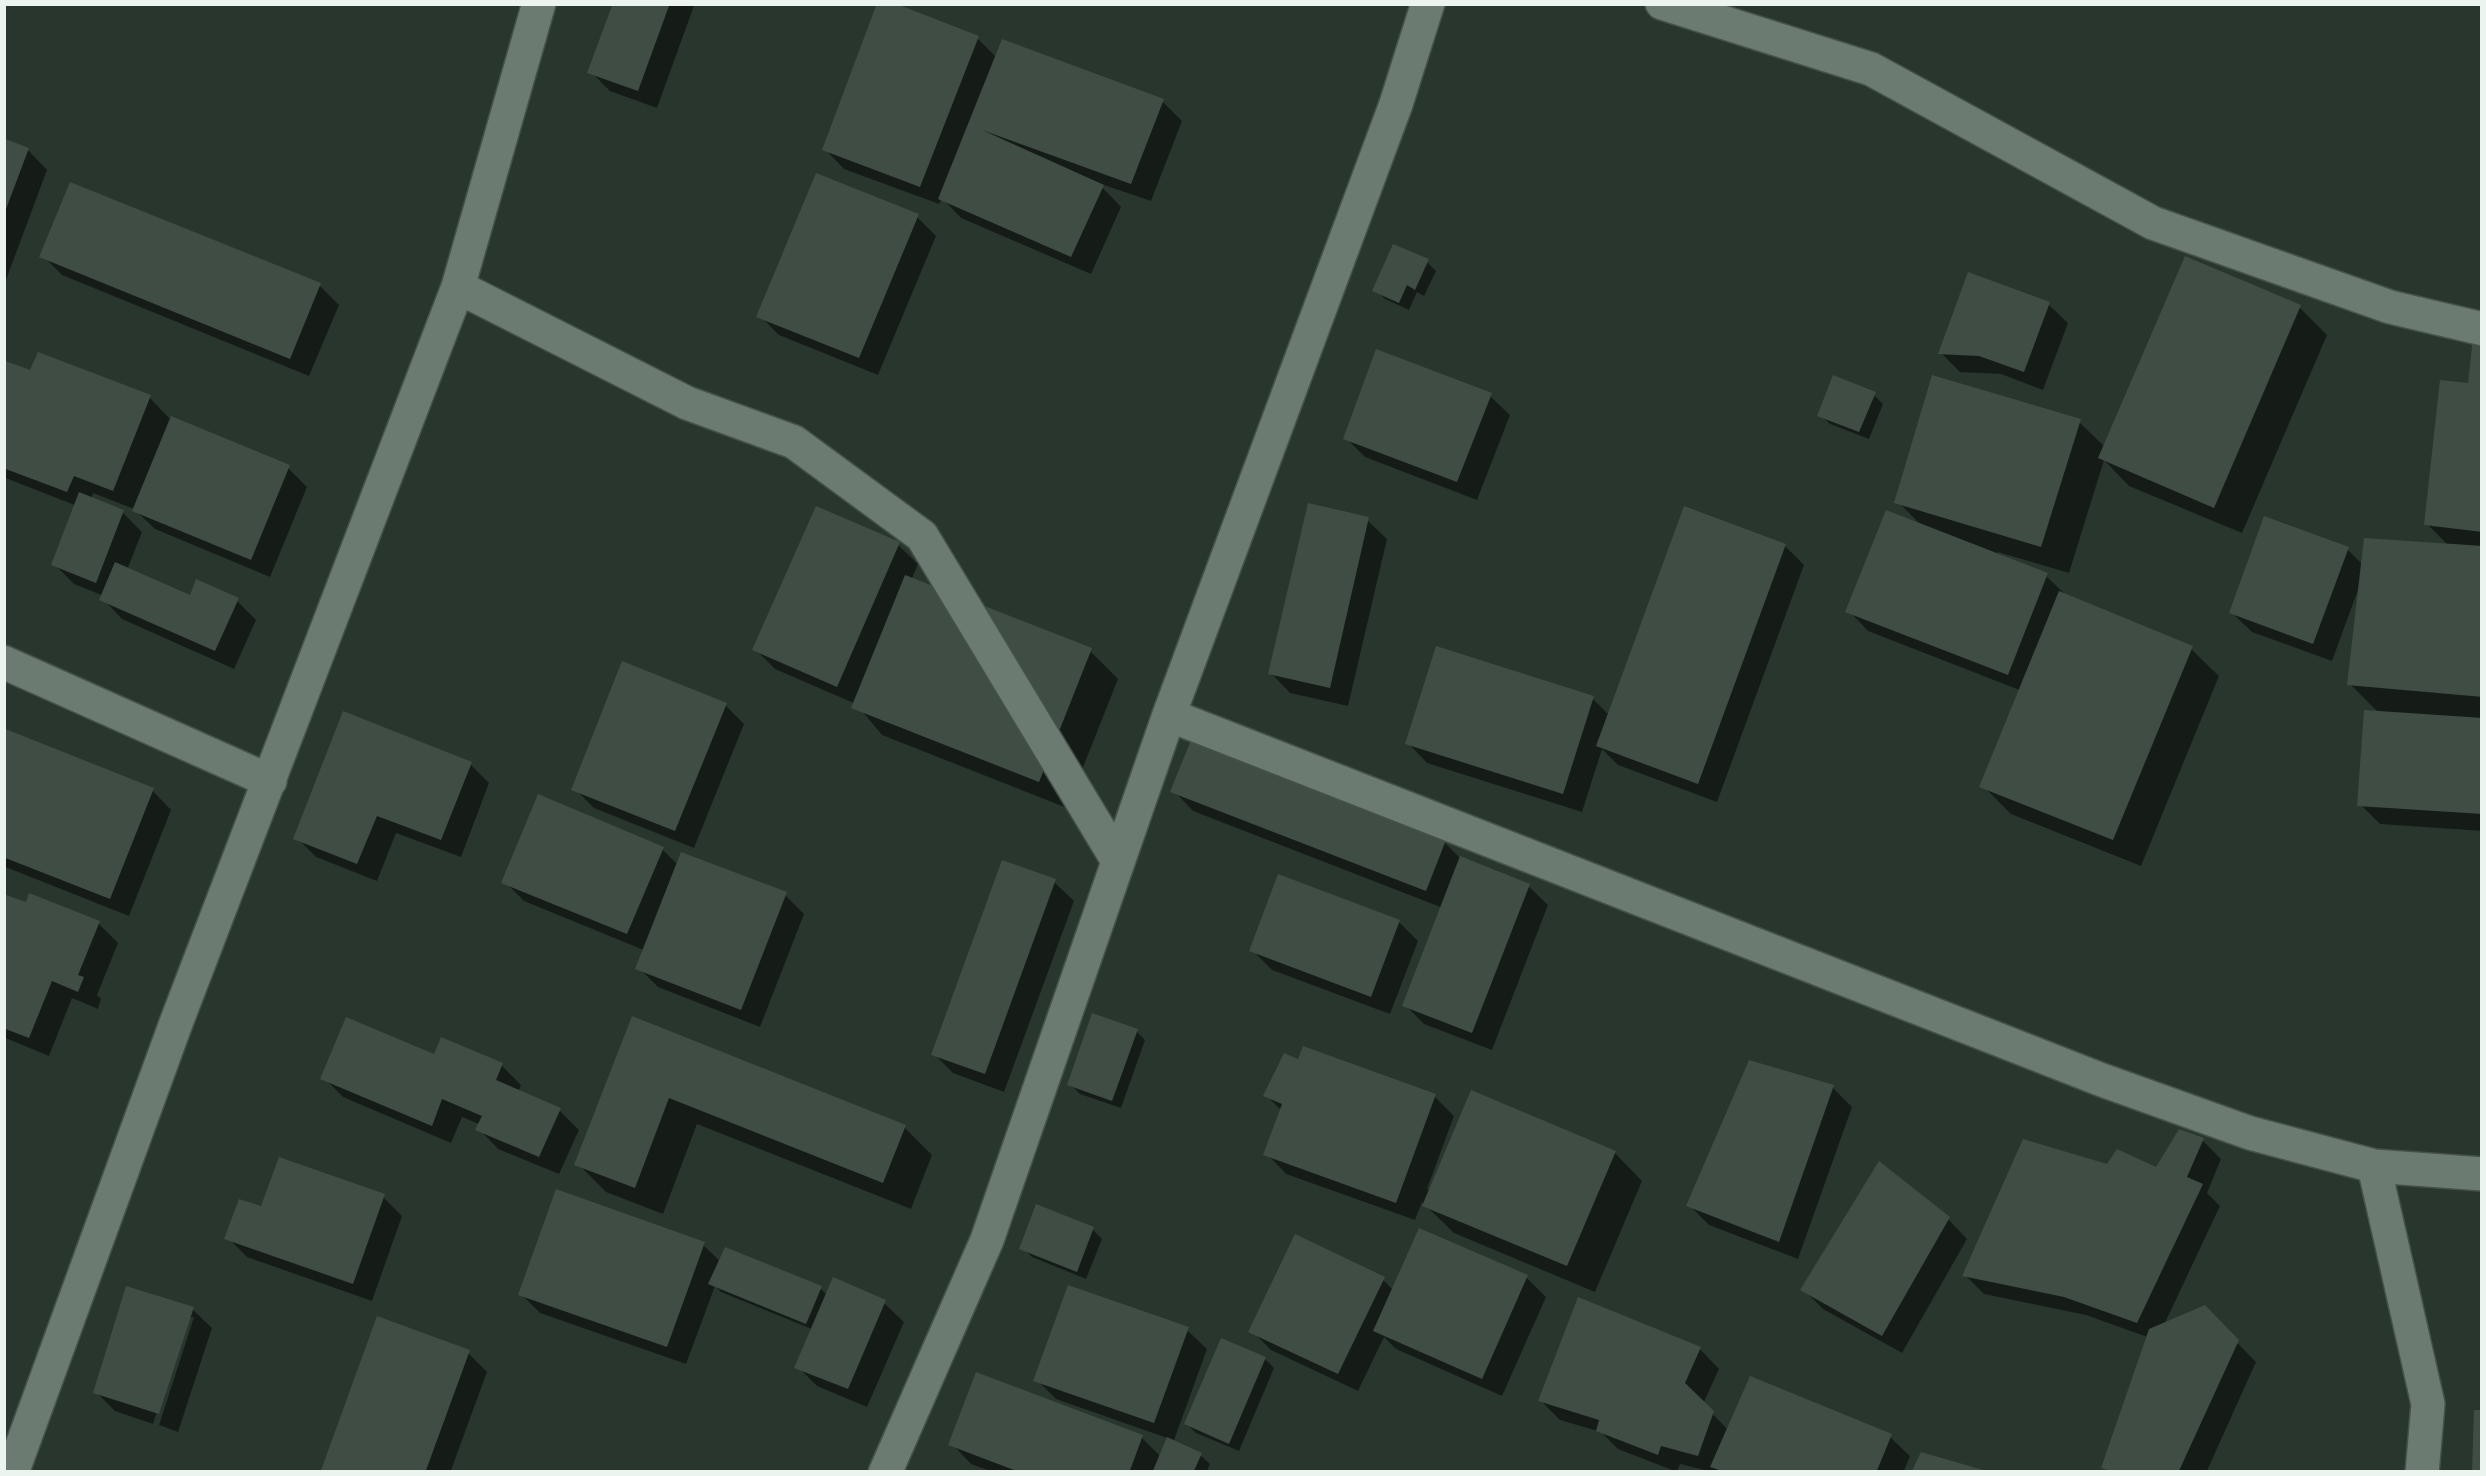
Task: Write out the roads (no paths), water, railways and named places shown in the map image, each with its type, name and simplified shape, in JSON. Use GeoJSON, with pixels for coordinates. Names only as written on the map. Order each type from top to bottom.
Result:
{"type":"FeatureCollection","features":[{"type":"Feature","properties":{"kind":"street"},"geometry":{"type":"LineString","coordinates":[[12,1473],[176,1023],[458,287],[539,3]]}},
{"type":"Feature","properties":{"kind":"street"},"geometry":{"type":"LineString","coordinates":[[897,1469],[987,1240],[1169,715],[1396,104],[1428,3]]}},
{"type":"Feature","properties":{"kind":"street"},"geometry":{"type":"LineString","coordinates":[[1662,3],[1871,69],[2152,223],[2390,307],[2483,329]]}},
{"type":"Feature","properties":{"kind":"street"},"geometry":{"type":"LineString","coordinates":[[458,287],[687,403],[794,442],[922,536],[1118,861]]}},
{"type":"Feature","properties":{"kind":"street"},"geometry":{"type":"LineString","coordinates":[[3,662],[270,781]]}},
{"type":"Feature","properties":{"kind":"street"},"geometry":{"type":"LineString","coordinates":[[1169,715],[2102,1080],[2249,1133],[2374,1166],[2483,1174]]}},
{"type":"Feature","properties":{"kind":"street"},"geometry":{"type":"LineString","coordinates":[[2374,1166],[2428,1404],[2422,1473]]}}]}
